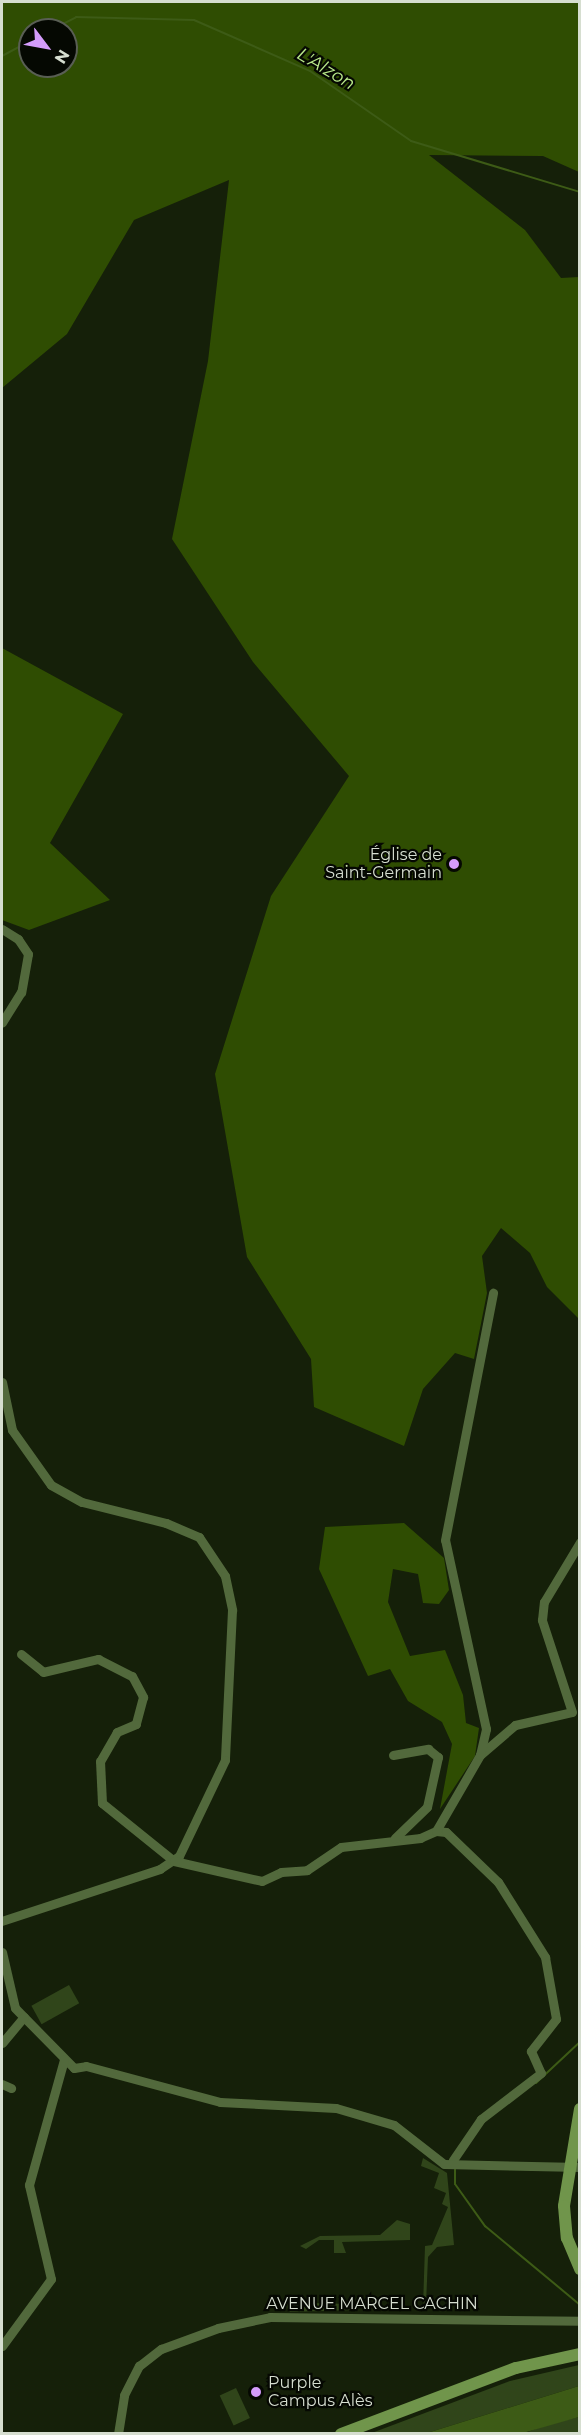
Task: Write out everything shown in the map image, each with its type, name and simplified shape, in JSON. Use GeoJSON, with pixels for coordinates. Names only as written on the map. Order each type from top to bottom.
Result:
{"type":"FeatureCollection","features":[{"type":"Feature","properties":{"kind":"main road"},"geometry":{"type":"LineString","coordinates":[[579,2109],[567,2238],[579,2269]]}},
{"type":"Feature","properties":{"kind":"main road"},"geometry":{"type":"LineString","coordinates":[[342,2433],[516,2368],[579,2354]]}},
{"type":"Feature","properties":{"kind":"street"},"geometry":{"type":"LineString","coordinates":[[2,929],[18,939],[28,954],[21,992],[2,1022]]}},
{"type":"Feature","properties":{"kind":"street"},"geometry":{"type":"LineString","coordinates":[[480,1755],[487,1717],[456,1606],[445,1540],[493,1293]]}},
{"type":"Feature","properties":{"kind":"street"},"geometry":{"type":"LineString","coordinates":[[2,1382],[12,1430],[62,1495],[166,1523],[199,1537],[225,1576],[232,1610],[225,1760],[174,1861],[2,1921]]}},
{"type":"Feature","properties":{"kind":"street"},"geometry":{"type":"LineString","coordinates":[[436,1831],[480,1755],[515,1725],[572,1712],[542,1620],[544,1602],[579,1542]]}},
{"type":"Feature","properties":{"kind":"street"},"geometry":{"type":"LineString","coordinates":[[21,1654],[43,1672],[98,1659],[132,1676],[143,1697],[136,1724],[117,1732],[100,1761],[102,1803],[174,1861],[262,1881],[280,1872],[307,1870],[341,1847],[395,1838],[420,1838],[436,1831],[446,1832],[507,1893],[545,1957],[556,2019],[531,2051],[541,2073],[481,2119],[453,2160]]}},
{"type":"Feature","properties":{"kind":"street"},"geometry":{"type":"LineString","coordinates":[[393,1755],[428,1749],[438,1757],[427,1807],[395,1838]]}},
{"type":"Feature","properties":{"kind":"street"},"geometry":{"type":"LineString","coordinates":[[2,1952],[15,2008],[74,2068],[86,2066],[220,2102],[336,2108],[394,2125],[444,2163],[453,2160],[463,2163],[574,2167]]}},
{"type":"Feature","properties":{"kind":"street"},"geometry":{"type":"LineString","coordinates":[[2,2043],[24,2017]]}},
{"type":"Feature","properties":{"kind":"street"},"geometry":{"type":"LineString","coordinates":[[2,2346],[51,2279],[29,2186],[64,2060]]}},
{"type":"Feature","properties":{"kind":"street"},"geometry":{"type":"LineString","coordinates":[[2,2084],[11,2088]]}},
{"type":"Feature","properties":{"kind":"street","name":"AVENUE MARCEL CACHIN"},"geometry":{"type":"LineString","coordinates":[[118,2433],[124,2395],[148,2358],[200,2334],[255,2319],[579,2321]]}},
{"type":"Feature","properties":{"kind":"shaded area"},"geometry":{"type":"Polygon","coordinates":[[[2,2],[579,2],[579,172],[543,156],[429,155],[525,230],[561,278],[579,277],[579,1319],[547,1287],[530,1253],[501,1228],[482,1256],[487,1293],[474,1359],[455,1353],[423,1389],[404,1446],[314,1407],[311,1359],[247,1257],[215,1074],[271,896],[349,776],[253,662],[172,539],[208,361],[229,180],[134,220],[67,334],[2,388],[2,2]]]}},
{"type":"Feature","properties":{"kind":"shaded area"},"geometry":{"type":"Polygon","coordinates":[[[2,648],[123,714],[50,843],[110,900],[29,930],[2,920],[2,648]]]}},
{"type":"Feature","properties":{"kind":"shaded area"},"geometry":{"type":"Polygon","coordinates":[[[404,1523],[444,1558],[449,1590],[439,1604],[423,1603],[418,1574],[393,1569],[388,1602],[410,1656],[445,1650],[463,1695],[466,1723],[479,1728],[475,1756],[440,1809],[452,1744],[442,1722],[408,1701],[390,1669],[368,1676],[319,1569],[325,1527],[404,1523]]]}},
{"type":"Feature","properties":{"kind":"shaded area"},"geometry":{"type":"Polygon","coordinates":[[[69,1985],[79,2003],[42,2024],[31,2006],[69,1985]]]}},
{"type":"Feature","properties":{"kind":"shaded area"},"geometry":{"type":"Polygon","coordinates":[[[423,2158],[447,2173],[454,2245],[437,2247],[428,2257],[426,2305],[423,2307],[425,2246],[432,2245],[448,2207],[442,2204],[446,2193],[434,2188],[439,2173],[421,2166],[423,2158]]]}},
{"type":"Feature","properties":{"kind":"shaded area"},"geometry":{"type":"Polygon","coordinates":[[[397,2220],[410,2224],[410,2240],[342,2242],[346,2253],[334,2253],[334,2240],[319,2240],[306,2249],[300,2246],[320,2236],[380,2235],[397,2220]]]}},
{"type":"Feature","properties":{"kind":"shaded area"},"geometry":{"type":"Polygon","coordinates":[[[289,2296],[303,2309],[307,2303],[353,2304],[353,2310],[290,2312],[285,2305],[289,2296]]]}},
{"type":"Feature","properties":{"kind":"shaded area"},"geometry":{"type":"Polygon","coordinates":[[[579,2365],[579,2386],[427,2433],[369,2434],[510,2381],[579,2365]]]}},
{"type":"Feature","properties":{"kind":"shaded area"},"geometry":{"type":"Polygon","coordinates":[[[579,2386],[579,2417],[523,2433],[427,2433],[579,2386]]]}},
{"type":"Feature","properties":{"kind":"shaded area"},"geometry":{"type":"Polygon","coordinates":[[[236,2388],[250,2418],[234,2426],[220,2396],[236,2388]]]}},
{"type":"Feature","properties":{"kind":"shaded area"},"geometry":{"type":"Polygon","coordinates":[[[579,2417],[579,2433],[523,2434],[545,2425],[579,2417]]]}},
{"type":"Feature","properties":{"kind":"waterway","name":"L'Alzon"},"geometry":{"type":"LineString","coordinates":[[74,18],[194,20],[310,71],[411,141],[580,192]]}},
{"type":"Feature","properties":{"kind":"waterway","name":"L'Alzon"},"geometry":{"type":"LineString","coordinates":[[2,56],[18,47]]}},
{"type":"Feature","properties":{"kind":"waterway"},"geometry":{"type":"LineString","coordinates":[[536,2083],[580,2042]]}},
{"type":"Feature","properties":{"kind":"waterway"},"geometry":{"type":"LineString","coordinates":[[455,2168],[455,2184],[485,2226],[580,2305]]}},
{"type":"Feature","properties":{"kind":"place","name":"Église de Saint-Germain"},"geometry":{"type":"Point","coordinates":[454,864]}},
{"type":"Feature","properties":{"kind":"place","name":"Purple Campus Alès"},"geometry":{"type":"Point","coordinates":[256,2392]}}]}
